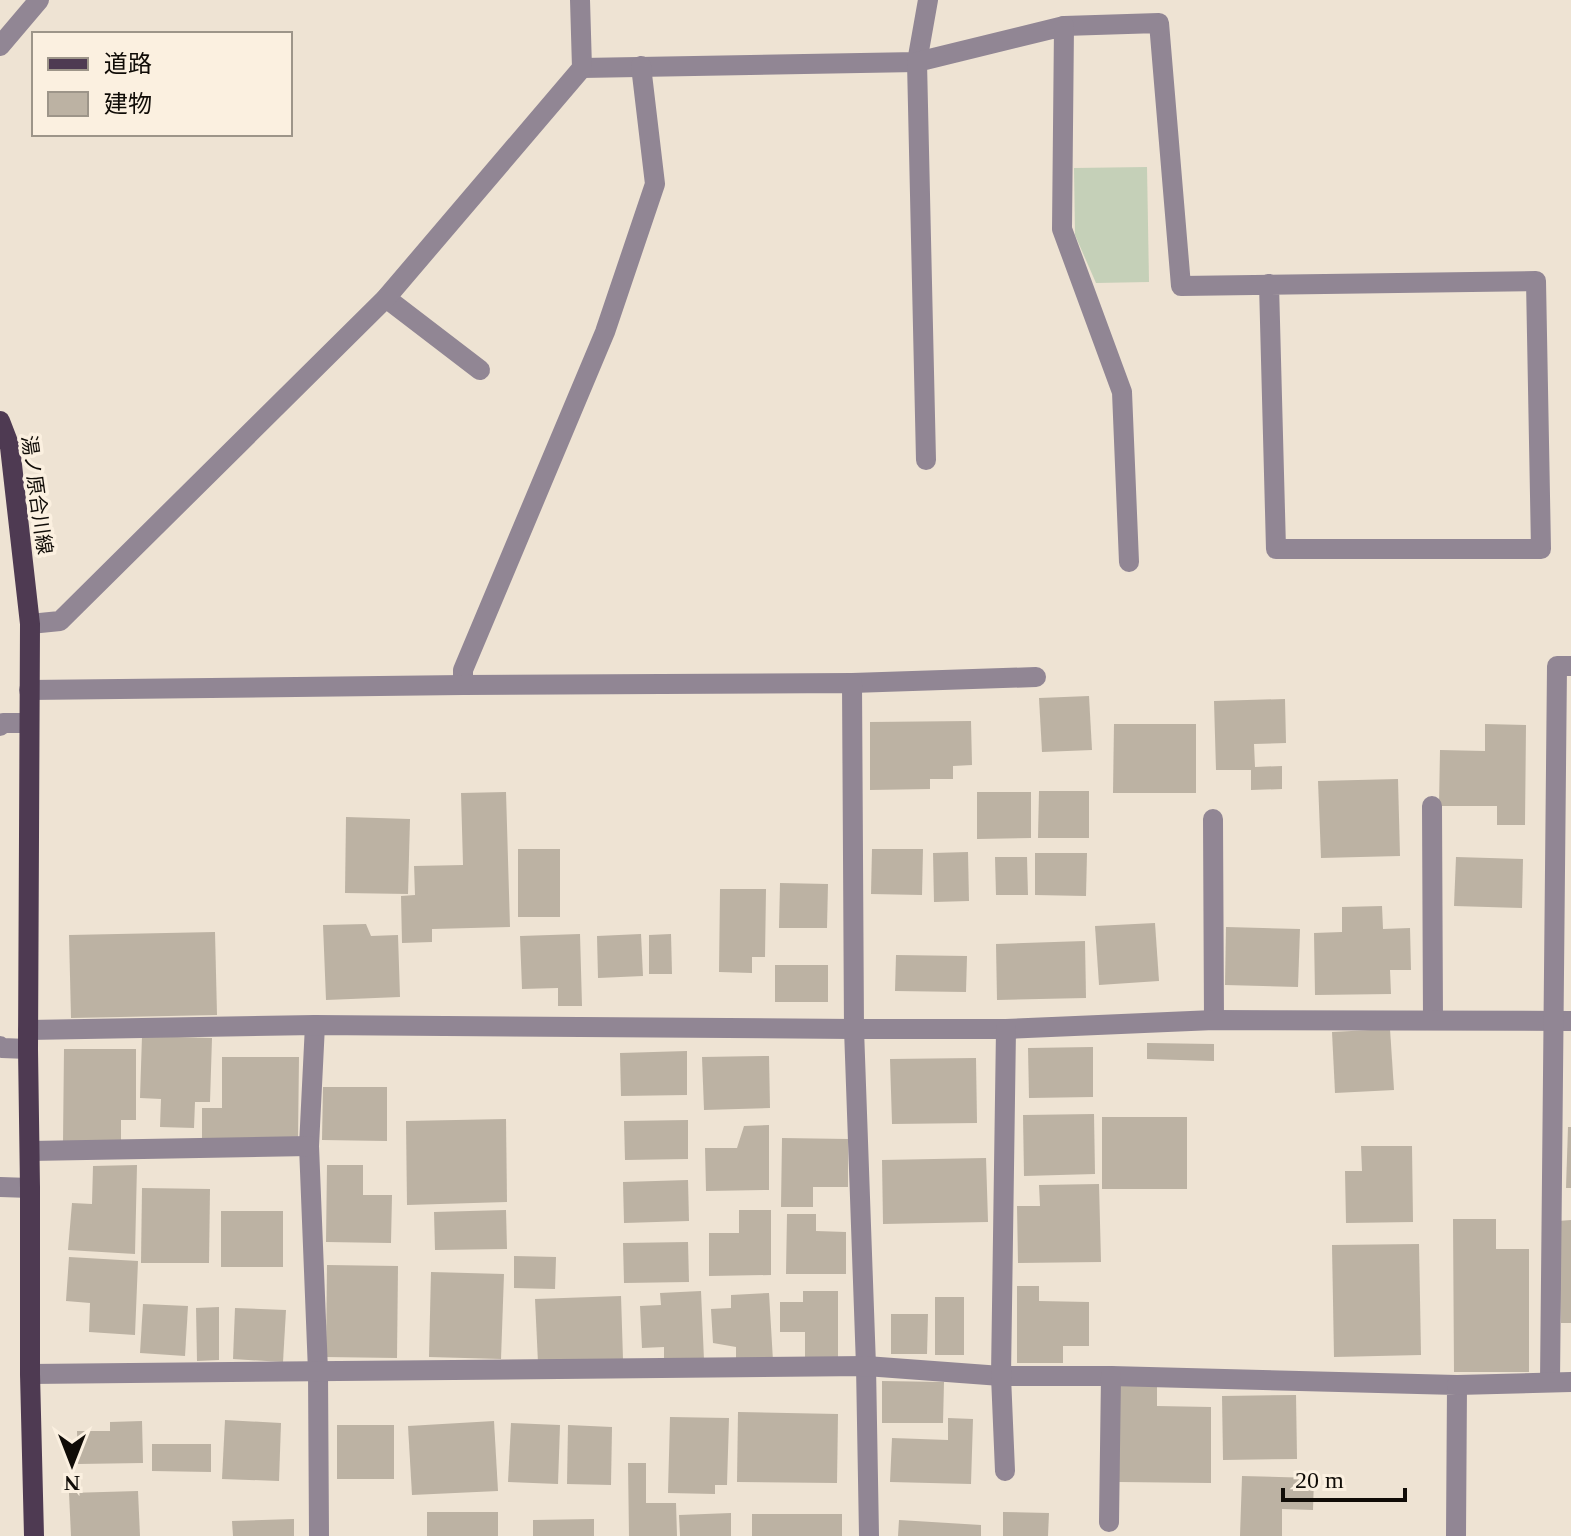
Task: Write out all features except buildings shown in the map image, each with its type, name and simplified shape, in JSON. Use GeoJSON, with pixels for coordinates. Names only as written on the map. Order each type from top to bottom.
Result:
{"type":"FeatureCollection","features":[{"type":"Feature","properties":{"kind":"main road","name":"湯ノ原合川線"},"geometry":{"type":"LineString","coordinates":[[0,421],[10,447],[30,624],[28,1040],[34,1536]]}},
{"type":"Feature","properties":{"kind":"street"},"geometry":{"type":"LineString","coordinates":[[0,46],[39,0]]}},
{"type":"Feature","properties":{"kind":"street"},"geometry":{"type":"LineString","coordinates":[[30,624],[60,621],[386,298],[582,68],[580,0]]}},
{"type":"Feature","properties":{"kind":"street"},"geometry":{"type":"LineString","coordinates":[[926,460],[917,62],[928,0]]}},
{"type":"Feature","properties":{"kind":"street"},"geometry":{"type":"LineString","coordinates":[[582,68],[917,62],[1064,26],[1159,23],[1181,286],[1269,284],[1536,281],[1541,549],[1276,549],[1269,284]]}},
{"type":"Feature","properties":{"kind":"street"},"geometry":{"type":"LineString","coordinates":[[1064,26],[1062,229],[1122,392],[1129,562]]}},
{"type":"Feature","properties":{"kind":"street"},"geometry":{"type":"LineString","coordinates":[[463,685],[463,670],[605,332],[655,184],[641,66]]}},
{"type":"Feature","properties":{"kind":"street"},"geometry":{"type":"LineString","coordinates":[[386,298],[480,370]]}},
{"type":"Feature","properties":{"kind":"street"},"geometry":{"type":"LineString","coordinates":[[1550,1382],[1562,1022],[1557,666],[1571,666]]}},
{"type":"Feature","properties":{"kind":"street"},"geometry":{"type":"LineString","coordinates":[[29,690],[852,683],[1036,677]]}},
{"type":"Feature","properties":{"kind":"street"},"geometry":{"type":"LineString","coordinates":[[852,683],[854,1029],[869,1536]]}},
{"type":"Feature","properties":{"kind":"street"},"geometry":{"type":"LineString","coordinates":[[0,726],[3,723],[29,723]]}},
{"type":"Feature","properties":{"kind":"street"},"geometry":{"type":"LineString","coordinates":[[1432,806],[1433,1020]]}},
{"type":"Feature","properties":{"kind":"street"},"geometry":{"type":"LineString","coordinates":[[1213,819],[1214,1020]]}},
{"type":"Feature","properties":{"kind":"street"},"geometry":{"type":"LineString","coordinates":[[0,1046],[28,1040],[315,1025],[1006,1029],[1214,1020],[1562,1022]]}},
{"type":"Feature","properties":{"kind":"street"},"geometry":{"type":"LineString","coordinates":[[315,1025],[309,1146],[318,1371],[319,1536]]}},
{"type":"Feature","properties":{"kind":"street"},"geometry":{"type":"LineString","coordinates":[[1005,1471],[1001,1376],[1006,1029]]}},
{"type":"Feature","properties":{"kind":"street"},"geometry":{"type":"LineString","coordinates":[[30,1151],[309,1146]]}},
{"type":"Feature","properties":{"kind":"street"},"geometry":{"type":"LineString","coordinates":[[0,1187],[30,1188]]}},
{"type":"Feature","properties":{"kind":"street"},"geometry":{"type":"LineString","coordinates":[[30,1374],[866,1366],[1001,1376],[1457,1385],[1571,1382]]}},
{"type":"Feature","properties":{"kind":"street"},"geometry":{"type":"LineString","coordinates":[[1109,1522],[1111,1376]]}},
{"type":"Feature","properties":{"kind":"street"},"geometry":{"type":"LineString","coordinates":[[1456,1536],[1457,1385]]}},
{"type":"Feature","properties":{"kind":"green space"},"geometry":{"type":"Polygon","coordinates":[[[1147,167],[1149,282],[1096,283],[1075,235],[1074,168],[1147,167]]]}}]}
